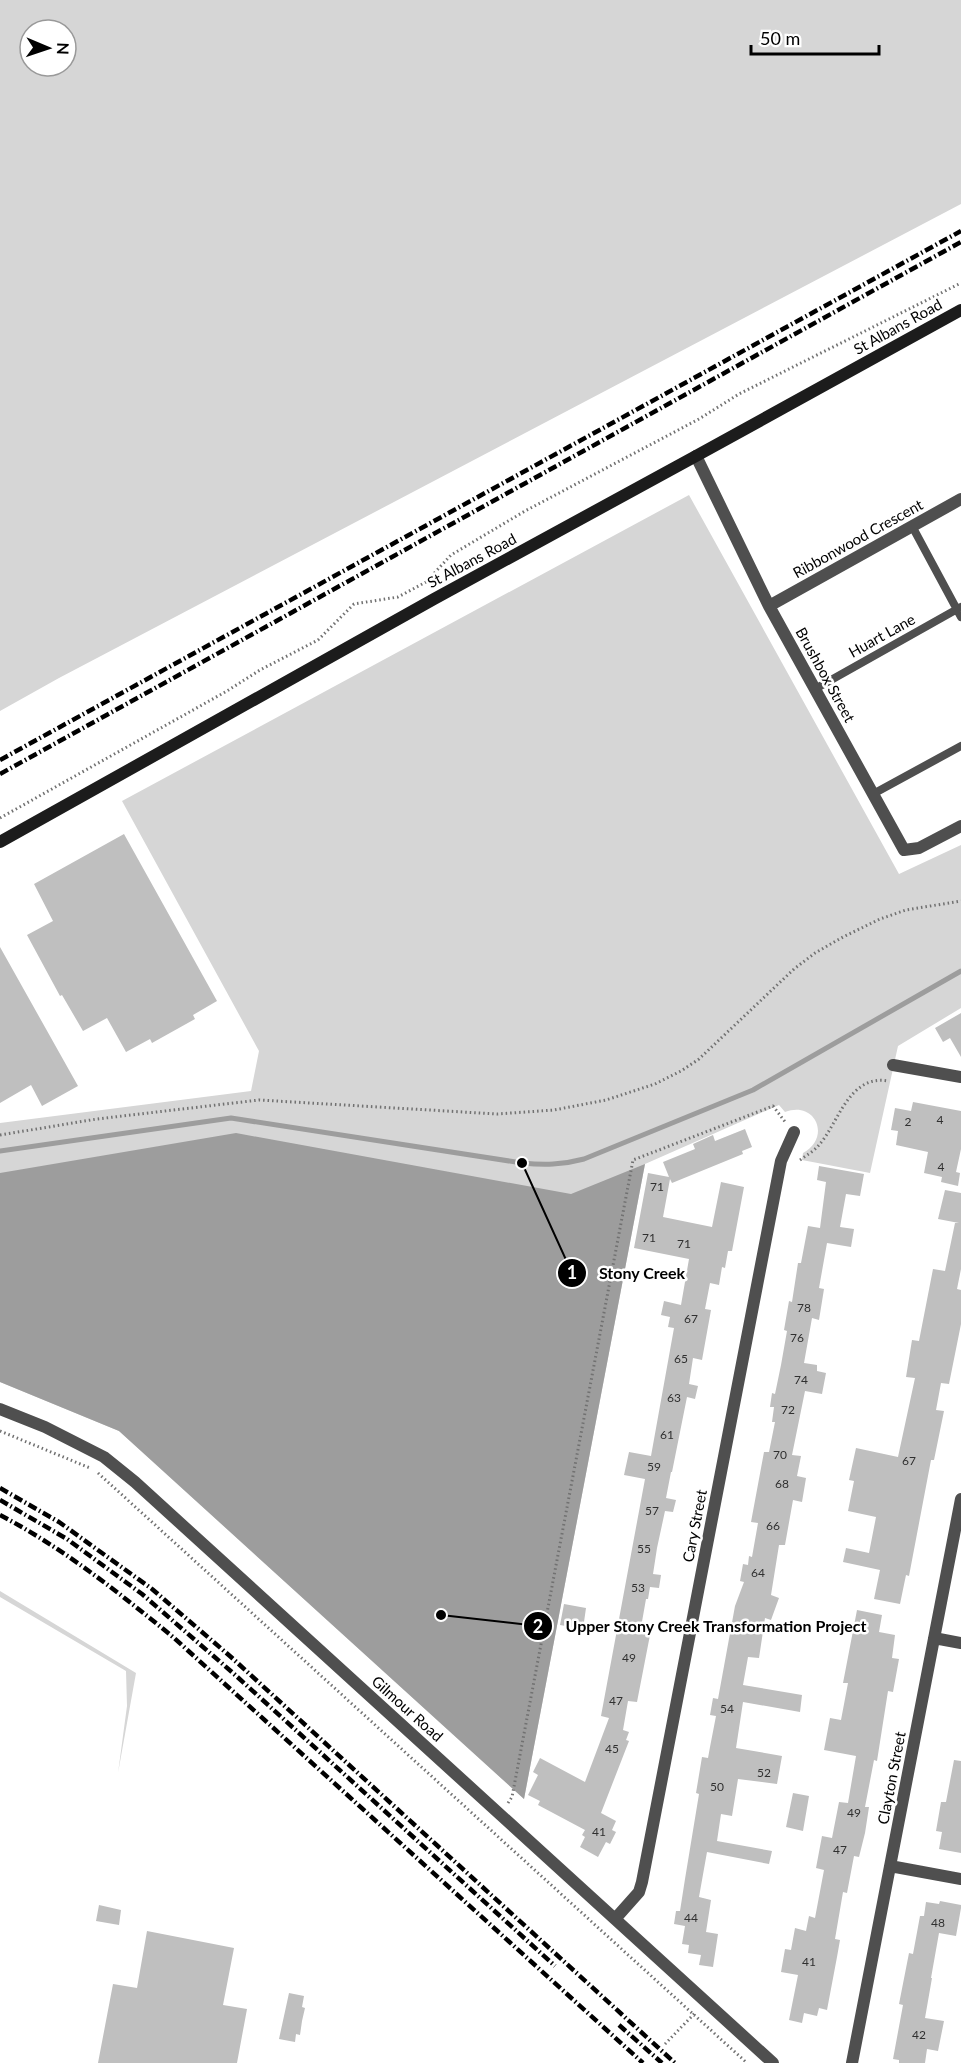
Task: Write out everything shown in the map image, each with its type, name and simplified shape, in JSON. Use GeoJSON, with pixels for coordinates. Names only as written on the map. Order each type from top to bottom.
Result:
{"type":"FeatureCollection","features":[{"type":"Feature","properties":{"kind":"main road","name":"St Albans Road"},"geometry":{"type":"LineString","coordinates":[[0,842],[434,599],[961,310]]}},
{"type":"Feature","properties":{"kind":"street","name":"Brushbox Street"},"geometry":{"type":"LineString","coordinates":[[696,456],[768,606],[904,850],[919,848],[961,826]]}},
{"type":"Feature","properties":{"kind":"street","name":"Ribbonwood Crescent"},"geometry":{"type":"LineString","coordinates":[[768,606],[961,499]]}},
{"type":"Feature","properties":{"kind":"street"},"geometry":{"type":"LineString","coordinates":[[893,1065],[961,1077]]}},
{"type":"Feature","properties":{"kind":"street","name":"Cary Street"},"geometry":{"type":"LineString","coordinates":[[615,1919],[639,1892],[642,1882],[781,1161],[794,1132]]}},
{"type":"Feature","properties":{"kind":"street","name":"Gilmour Road"},"geometry":{"type":"LineString","coordinates":[[0,1409],[45,1427],[104,1457],[127,1476],[773,2063]]}},
{"type":"Feature","properties":{"kind":"street","name":"Clayton Street"},"geometry":{"type":"LineString","coordinates":[[852,2063],[961,1499]]}},
{"type":"Feature","properties":{"kind":"street"},"geometry":{"type":"LineString","coordinates":[[934,1638],[961,1643]]}},
{"type":"Feature","properties":{"kind":"street"},"geometry":{"type":"LineString","coordinates":[[890,1866],[961,1880]]}},
{"type":"Feature","properties":{"kind":"lane"},"geometry":{"type":"LineString","coordinates":[[912,526],[960,611]]}},
{"type":"Feature","properties":{"kind":"lane","name":"Huart Lane"},"geometry":{"type":"LineString","coordinates":[[815,689],[960,611]]}},
{"type":"Feature","properties":{"kind":"lane"},"geometry":{"type":"LineString","coordinates":[[873,794],[961,746]]}},
{"type":"Feature","properties":{"kind":"path"},"geometry":{"type":"LineString","coordinates":[[0,818],[227,691],[260,670],[318,640],[354,604],[398,597],[426,582],[451,555],[525,511],[699,419],[739,394],[961,283]]}},
{"type":"Feature","properties":{"kind":"path"},"geometry":{"type":"LineString","coordinates":[[0,1135],[97,1119],[259,1100],[496,1114],[554,1110],[606,1100],[655,1084],[699,1059],[814,953],[880,919],[906,910],[961,901]]}},
{"type":"Feature","properties":{"kind":"path"},"geometry":{"type":"LineString","coordinates":[[800,1160],[820,1144],[841,1107],[854,1093],[867,1083],[888,1081]]}},
{"type":"Feature","properties":{"kind":"path"},"geometry":{"type":"LineString","coordinates":[[491,1830],[512,1797],[633,1160],[773,1106],[794,1132]]}},
{"type":"Feature","properties":{"kind":"path"},"geometry":{"type":"LineString","coordinates":[[0,1431],[97,1472],[747,2063]]}},
{"type":"Feature","properties":{"kind":"path"},"geometry":{"type":"LineString","coordinates":[[665,2044],[706,2001]]}},
{"type":"Feature","properties":{"kind":"shaded area"},"geometry":{"type":"Polygon","coordinates":[[[0,0],[961,0],[961,204],[0,711],[0,0]]]}},
{"type":"Feature","properties":{"kind":"shaded area"},"geometry":{"type":"Polygon","coordinates":[[[689,495],[899,874],[961,845],[961,1008],[898,1046],[870,1173],[802,1160],[803,1153],[812,1146],[817,1138],[816,1122],[812,1115],[805,1111],[785,1112],[779,1105],[645,1164],[524,1799],[119,1431],[0,1382],[0,1123],[251,1091],[259,1051],[122,801],[689,495]]]}},
{"type":"Feature","properties":{"kind":"shaded area"},"geometry":{"type":"Polygon","coordinates":[[[236,1133],[571,1194],[645,1164],[524,1799],[119,1431],[0,1382],[0,1173],[236,1133]]]}},
{"type":"Feature","properties":{"kind":"shaded area"},"geometry":{"type":"Polygon","coordinates":[[[0,1591],[136,1673],[118,1773],[127,1706],[126,1671],[0,1597],[0,1591]]]}},
{"type":"Feature","properties":{"kind":"building"},"geometry":{"type":"Polygon","coordinates":[[[124,834],[217,1001],[193,1015],[195,1019],[152,1043],[150,1039],[126,1052],[107,1018],[83,1031],[62,995],[60,996],[27,935],[53,921],[34,884],[124,834]]]}},
{"type":"Feature","properties":{"kind":"building"},"geometry":{"type":"Polygon","coordinates":[[[0,947],[78,1086],[42,1106],[31,1085],[0,1103],[0,947]]]}},
{"type":"Feature","properties":{"kind":"building"},"geometry":{"type":"Polygon","coordinates":[[[961,1013],[961,1057],[950,1038],[943,1042],[935,1028],[961,1013]]]}},
{"type":"Feature","properties":{"kind":"building"},"geometry":{"type":"Polygon","coordinates":[[[913,1102],[961,1111],[961,1149],[956,1172],[960,1173],[958,1186],[941,1182],[942,1177],[924,1173],[928,1152],[896,1145],[898,1131],[891,1130],[895,1108],[911,1111],[913,1102]]]}},
{"type":"Feature","properties":{"kind":"building"},"geometry":{"type":"Polygon","coordinates":[[[745,1129],[752,1147],[742,1151],[743,1154],[672,1183],[670,1179],[663,1217],[712,1227],[721,1182],[744,1187],[732,1251],[728,1251],[719,1285],[710,1283],[705,1309],[711,1310],[702,1360],[693,1358],[689,1384],[698,1386],[695,1399],[687,1397],[671,1472],[666,1498],[676,1500],[673,1512],[665,1511],[657,1548],[653,1574],[661,1575],[659,1588],[650,1587],[648,1599],[646,1599],[640,1633],[650,1635],[637,1702],[628,1701],[623,1730],[629,1732],[626,1740],[629,1741],[601,1813],[616,1821],[612,1830],[616,1832],[610,1844],[606,1842],[598,1857],[580,1847],[585,1837],[582,1835],[585,1830],[538,1805],[540,1801],[528,1795],[538,1775],[533,1772],[540,1758],[585,1782],[609,1718],[601,1716],[645,1479],[624,1475],[629,1452],[651,1456],[674,1328],[668,1327],[670,1317],[661,1315],[664,1301],[681,1305],[689,1259],[634,1248],[648,1173],[669,1177],[663,1162],[695,1149],[693,1144],[713,1135],[715,1141],[745,1129]]]}},
{"type":"Feature","properties":{"kind":"building"},"geometry":{"type":"Polygon","coordinates":[[[819,1166],[864,1174],[860,1196],[846,1194],[840,1227],[854,1229],[851,1247],[827,1243],[819,1288],[824,1289],[819,1320],[812,1318],[804,1363],[817,1365],[817,1371],[826,1373],[822,1394],[805,1391],[792,1455],[801,1456],[797,1476],[806,1478],[802,1502],[793,1500],[785,1545],[779,1545],[771,1595],[779,1598],[771,1620],[765,1618],[759,1658],[748,1657],[743,1685],[802,1695],[800,1712],[743,1702],[736,1748],[782,1756],[777,1784],[738,1779],[732,1816],[721,1814],[717,1841],[772,1851],[769,1864],[707,1852],[699,1897],[711,1900],[706,1932],[718,1934],[713,1967],[699,1965],[701,1955],[688,1953],[689,1945],[682,1944],[685,1926],[674,1924],[676,1911],[680,1911],[699,1794],[696,1793],[702,1757],[708,1758],[716,1716],[710,1715],[713,1698],[718,1699],[735,1606],[744,1582],[740,1581],[743,1564],[748,1565],[749,1556],[752,1557],[758,1523],[751,1522],[764,1452],[769,1452],[775,1422],[772,1422],[774,1407],[770,1407],[781,1365],[789,1301],[792,1302],[798,1263],[801,1263],[808,1226],[820,1228],[826,1182],[817,1180],[819,1166]]]}},
{"type":"Feature","properties":{"kind":"building"},"geometry":{"type":"Polygon","coordinates":[[[945,1190],[961,1193],[961,1269],[957,1289],[961,1290],[961,1324],[949,1384],[941,1383],[936,1410],[944,1411],[934,1460],[931,1460],[909,1576],[906,1575],[900,1604],[874,1599],[880,1570],[843,1562],[846,1548],[869,1553],[876,1517],[848,1511],[854,1481],[849,1480],[856,1448],[898,1457],[915,1378],[906,1377],[912,1340],[919,1341],[933,1269],[945,1271],[955,1223],[959,1223],[938,1219],[945,1190]]]}},
{"type":"Feature","properties":{"kind":"building"},"geometry":{"type":"Polygon","coordinates":[[[564,1604],[586,1608],[583,1629],[560,1625],[564,1604]]]}},
{"type":"Feature","properties":{"kind":"building"},"geometry":{"type":"Polygon","coordinates":[[[857,1610],[882,1615],[879,1632],[895,1635],[892,1658],[899,1659],[893,1692],[888,1691],[877,1761],[874,1760],[865,1807],[869,1807],[865,1833],[859,1857],[854,1856],[847,1893],[843,1892],[835,1939],[840,1940],[827,2010],[819,2008],[817,2016],[804,2013],[802,2023],[789,2020],[798,1975],[781,1972],[785,1949],[791,1950],[795,1928],[806,1931],[809,1916],[815,1918],[824,1870],[816,1868],[822,1836],[832,1838],[839,1802],[848,1803],[856,1756],[824,1750],[830,1718],[841,1720],[848,1683],[843,1683],[857,1610]]]}},
{"type":"Feature","properties":{"kind":"building"},"geometry":{"type":"Polygon","coordinates":[[[954,1760],[961,1761],[961,1853],[939,1849],[942,1832],[936,1831],[941,1802],[946,1802],[954,1760]]]}},
{"type":"Feature","properties":{"kind":"building"},"geometry":{"type":"Polygon","coordinates":[[[793,1793],[809,1796],[803,1831],[786,1827],[793,1793]]]}},
{"type":"Feature","properties":{"kind":"building"},"geometry":{"type":"Polygon","coordinates":[[[940,1901],[961,1905],[961,1908],[956,1936],[939,1933],[931,1978],[925,2018],[944,2021],[938,2051],[927,2049],[925,2063],[899,2063],[899,2060],[893,2059],[903,2005],[899,2004],[909,1953],[913,1954],[920,1916],[924,1916],[926,1902],[939,1904],[940,1901]]]}},
{"type":"Feature","properties":{"kind":"building"},"geometry":{"type":"Polygon","coordinates":[[[99,1905],[121,1910],[119,1925],[96,1921],[99,1905]]]}},
{"type":"Feature","properties":{"kind":"building"},"geometry":{"type":"Polygon","coordinates":[[[147,1931],[234,1948],[223,2005],[247,2009],[237,2063],[98,2063],[113,1984],[137,1988],[147,1931]]]}},
{"type":"Feature","properties":{"kind":"building"},"geometry":{"type":"Polygon","coordinates":[[[289,1993],[304,1996],[302,2007],[305,2008],[300,2035],[296,2034],[295,2042],[279,2039],[289,1993]]]}},
{"type":"Feature","properties":{"kind":"waterway"},"geometry":{"type":"LineString","coordinates":[[0,1151],[231,1118],[522,1163],[568,1162],[584,1159],[753,1090],[961,971]]}},
{"type":"Feature","properties":{"kind":"railway"},"geometry":{"type":"LineString","coordinates":[[0,760],[961,231]]}},
{"type":"Feature","properties":{"kind":"railway"},"geometry":{"type":"LineString","coordinates":[[0,774],[961,242]]}},
{"type":"Feature","properties":{"kind":"railway"},"geometry":{"type":"LineString","coordinates":[[0,1488],[59,1522],[152,1589],[231,1657],[675,2063]]}},
{"type":"Feature","properties":{"kind":"railway"},"geometry":{"type":"LineString","coordinates":[[0,1500],[67,1539],[142,1594],[233,1673],[555,1966]]}},
{"type":"Feature","properties":{"kind":"railway"},"geometry":{"type":"LineString","coordinates":[[0,1515],[68,1556],[173,1637],[643,2063]]}},
{"type":"Feature","properties":{"kind":"railway"},"geometry":{"type":"LineString","coordinates":[[619,2025],[662,2063]]}},
{"type":"Feature","properties":{"kind":"place","name":"Stony Creek"},"geometry":{"type":"Point","coordinates":[522,1163]}},
{"type":"Feature","properties":{"kind":"place","name":"Upper Stony Creek Transformation Project"},"geometry":{"type":"Point","coordinates":[441,1615]}}]}
